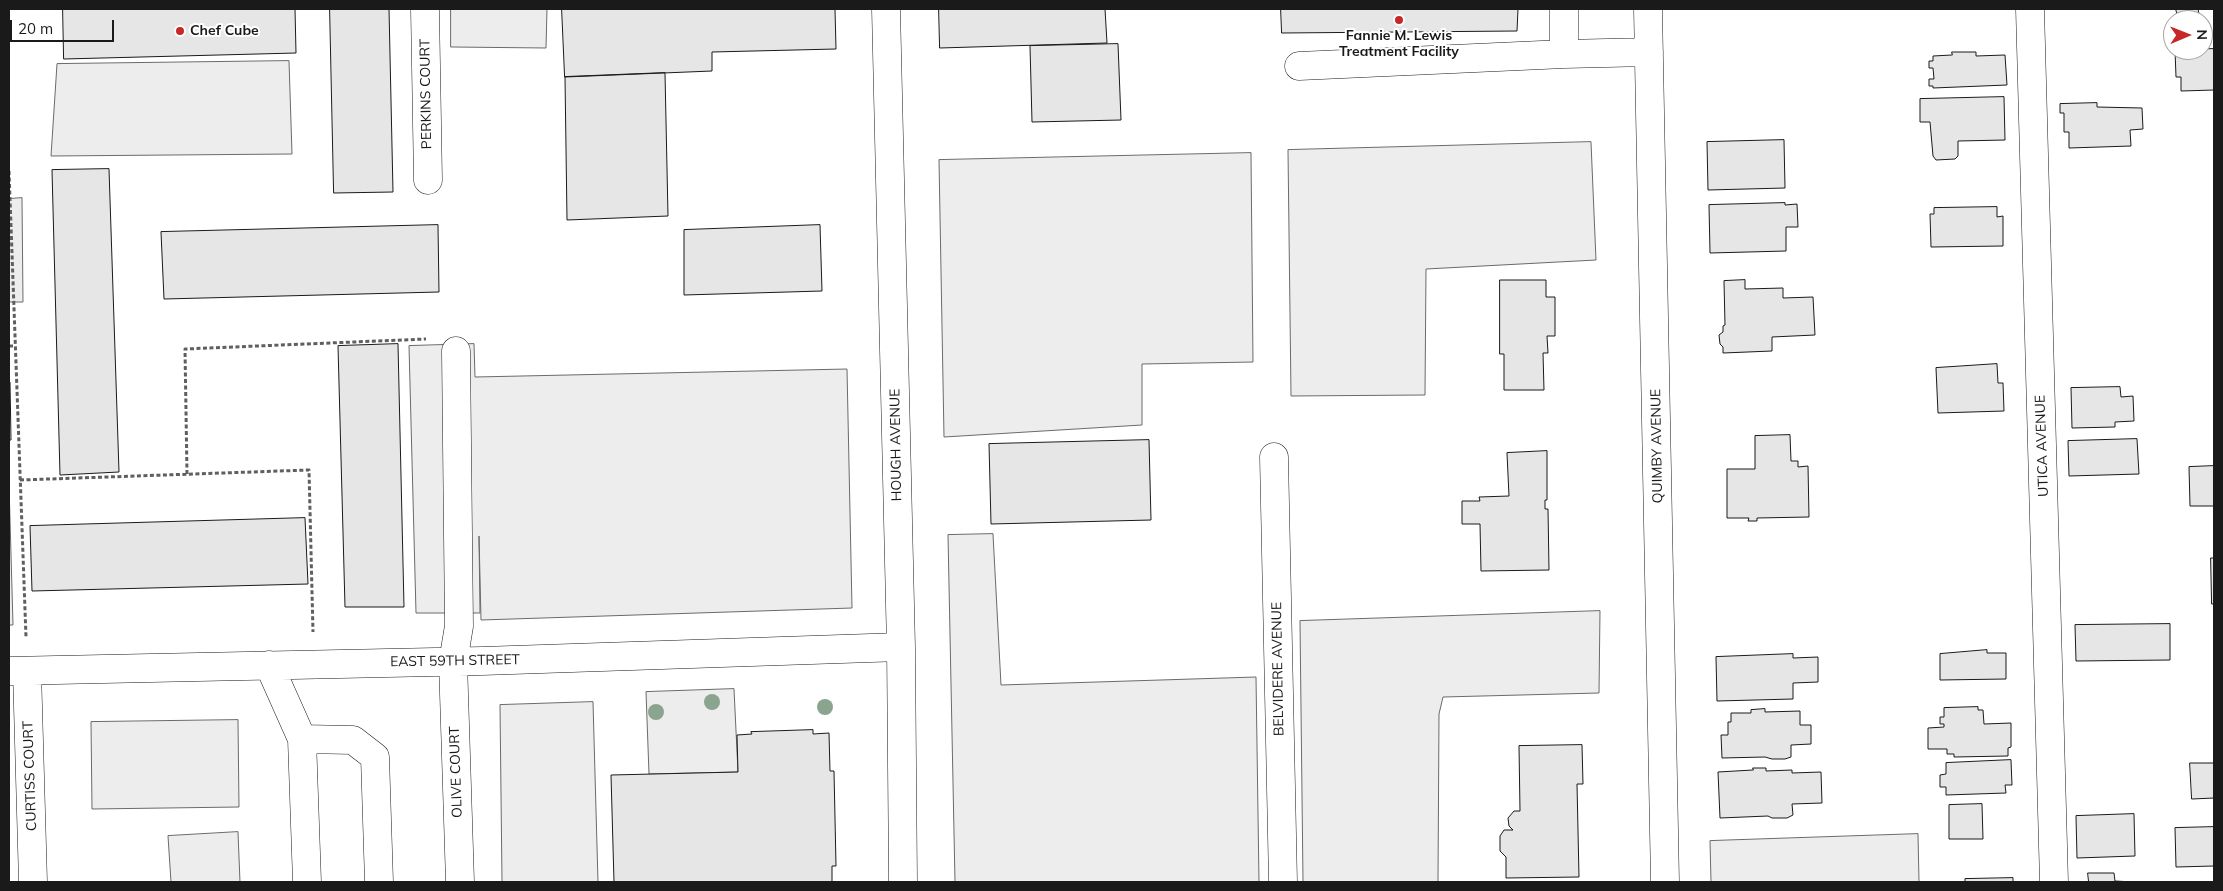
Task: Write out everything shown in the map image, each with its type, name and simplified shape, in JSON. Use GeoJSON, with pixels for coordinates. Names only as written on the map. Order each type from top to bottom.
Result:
{"type":"FeatureCollection","features":[{"type":"Feature","properties":{"kind":"street","name":"PERKINS COURT"},"geometry":{"type":"LineString","coordinates":[[425,9],[428,180]]}},
{"type":"Feature","properties":{"kind":"street","name":"HOUGH AVENUE"},"geometry":{"type":"LineString","coordinates":[[886,9],[901,647],[903,882]]}},
{"type":"Feature","properties":{"kind":"street"},"geometry":{"type":"LineString","coordinates":[[1564,9],[1564,54]]}},
{"type":"Feature","properties":{"kind":"street","name":"QUIMBY AVENUE"},"geometry":{"type":"LineString","coordinates":[[1648,9],[1665,882]]}},
{"type":"Feature","properties":{"kind":"street","name":"UTICA AVENUE"},"geometry":{"type":"LineString","coordinates":[[2030,9],[2054,882]]}},
{"type":"Feature","properties":{"kind":"street"},"geometry":{"type":"LineString","coordinates":[[1298,66],[1649,52]]}},
{"type":"Feature","properties":{"kind":"street","name":"OLIVE COURT"},"geometry":{"type":"LineString","coordinates":[[456,351],[458,626],[453,662],[460,882]]}},
{"type":"Feature","properties":{"kind":"street","name":"BELVIDERE AVENUE"},"geometry":{"type":"LineString","coordinates":[[1274,457],[1283,882]]}},
{"type":"Feature","properties":{"kind":"street","name":"EAST 59TH STREET"},"geometry":{"type":"LineString","coordinates":[[18,671],[453,662],[901,647]]}},
{"type":"Feature","properties":{"kind":"street"},"geometry":{"type":"LineString","coordinates":[[269,665],[302,739],[307,882]]}},
{"type":"Feature","properties":{"kind":"street","name":"CURTISS COURT"},"geometry":{"type":"LineString","coordinates":[[18,671],[33,882]]}},
{"type":"Feature","properties":{"kind":"street"},"geometry":{"type":"LineString","coordinates":[[302,739],[353,740],[375,757],[379,882]]}},
{"type":"Feature","properties":{"kind":"path"},"geometry":{"type":"LineString","coordinates":[[9,171],[26,637]]}},
{"type":"Feature","properties":{"kind":"path"},"geometry":{"type":"LineString","coordinates":[[187,474],[185,349],[427,339]]}},
{"type":"Feature","properties":{"kind":"path"},"geometry":{"type":"LineString","coordinates":[[9,346],[15,346]]}},
{"type":"Feature","properties":{"kind":"path"},"geometry":{"type":"LineString","coordinates":[[20,480],[309,470],[313,632]]}},
{"type":"Feature","properties":{"kind":"shaded area"},"geometry":{"type":"Polygon","coordinates":[[[451,9],[547,9],[546,48],[451,47],[451,9]]]}},
{"type":"Feature","properties":{"kind":"shaded area"},"geometry":{"type":"Polygon","coordinates":[[[289,61],[292,154],[51,156],[57,64],[289,61]]]}},
{"type":"Feature","properties":{"kind":"shaded area"},"geometry":{"type":"Polygon","coordinates":[[[1591,142],[1596,260],[1426,269],[1425,395],[1291,396],[1288,150],[1591,142]]]}},
{"type":"Feature","properties":{"kind":"shaded area"},"geometry":{"type":"Polygon","coordinates":[[[1251,153],[1253,362],[1142,364],[1142,425],[944,437],[939,160],[1251,153]]]}},
{"type":"Feature","properties":{"kind":"shaded area"},"geometry":{"type":"Polygon","coordinates":[[[22,198],[23,302],[9,302],[9,199],[22,198]]]}},
{"type":"Feature","properties":{"kind":"shaded area"},"geometry":{"type":"Polygon","coordinates":[[[474,344],[475,377],[847,369],[852,608],[481,620],[479,536],[480,613],[416,613],[409,346],[474,344]]]}},
{"type":"Feature","properties":{"kind":"shaded area"},"geometry":{"type":"Polygon","coordinates":[[[9,484],[13,625],[9,625],[9,484]]]}},
{"type":"Feature","properties":{"kind":"shaded area"},"geometry":{"type":"Polygon","coordinates":[[[993,534],[1001,685],[1256,677],[1259,882],[955,882],[948,535],[993,534]]]}},
{"type":"Feature","properties":{"kind":"shaded area"},"geometry":{"type":"Polygon","coordinates":[[[1600,611],[1599,693],[1443,697],[1439,714],[1438,882],[1303,882],[1300,621],[1600,611]]]}},
{"type":"Feature","properties":{"kind":"shaded area"},"geometry":{"type":"Polygon","coordinates":[[[734,689],[738,772],[649,774],[646,692],[734,689]]]}},
{"type":"Feature","properties":{"kind":"shaded area"},"geometry":{"type":"Polygon","coordinates":[[[593,702],[598,882],[502,882],[500,705],[593,702]]]}},
{"type":"Feature","properties":{"kind":"shaded area"},"geometry":{"type":"Polygon","coordinates":[[[238,720],[239,807],[92,809],[91,722],[238,720]]]}},
{"type":"Feature","properties":{"kind":"shaded area"},"geometry":{"type":"Polygon","coordinates":[[[238,832],[240,882],[171,882],[168,836],[238,832]]]}},
{"type":"Feature","properties":{"kind":"shaded area"},"geometry":{"type":"Polygon","coordinates":[[[1918,834],[1919,882],[1711,882],[1710,841],[1918,834]]]}},
{"type":"Feature","properties":{"kind":"building","name":"Chef Cube"},"geometry":{"type":"Polygon","coordinates":[[[63,9],[295,9],[296,53],[64,59],[63,9]]]}},
{"type":"Feature","properties":{"kind":"building"},"geometry":{"type":"Polygon","coordinates":[[[330,9],[389,9],[393,192],[334,193],[330,9]]]}},
{"type":"Feature","properties":{"kind":"building"},"geometry":{"type":"Polygon","coordinates":[[[562,9],[835,9],[836,49],[712,52],[712,71],[565,77],[562,9]]]}},
{"type":"Feature","properties":{"kind":"building"},"geometry":{"type":"Polygon","coordinates":[[[939,9],[1105,9],[1107,43],[940,48],[939,9]]]}},
{"type":"Feature","properties":{"kind":"building","name":"Fannie M. Lewis Treatment Facility"},"geometry":{"type":"Polygon","coordinates":[[[1281,9],[1518,9],[1517,31],[1282,33],[1281,9]]]}},
{"type":"Feature","properties":{"kind":"building"},"geometry":{"type":"Polygon","coordinates":[[[2176,9],[2198,10],[2176,10],[2176,9]]]}},
{"type":"Feature","properties":{"kind":"building"},"geometry":{"type":"Polygon","coordinates":[[[1118,44],[1121,120],[1032,122],[1030,46],[1118,44]]]}},
{"type":"Feature","properties":{"kind":"building"},"geometry":{"type":"Polygon","coordinates":[[[2213,49],[2214,90],[2181,91],[2181,77],[2176,77],[2175,60],[2213,60],[2213,49]]]}},
{"type":"Feature","properties":{"kind":"building"},"geometry":{"type":"Polygon","coordinates":[[[1952,52],[1976,52],[1976,56],[2005,55],[2007,85],[1933,88],[1933,86],[1929,86],[1929,79],[1934,79],[1933,68],[1929,68],[1929,61],[1933,61],[1933,56],[1952,55],[1952,52]]]}},
{"type":"Feature","properties":{"kind":"building"},"geometry":{"type":"Polygon","coordinates":[[[665,73],[668,216],[567,220],[565,77],[665,73]]]}},
{"type":"Feature","properties":{"kind":"building"},"geometry":{"type":"Polygon","coordinates":[[[2004,97],[2005,140],[1958,141],[1958,156],[1955,159],[1936,160],[1933,156],[1930,122],[1920,122],[1920,99],[2004,97]]]}},
{"type":"Feature","properties":{"kind":"building"},"geometry":{"type":"Polygon","coordinates":[[[2097,103],[2097,107],[2142,108],[2143,129],[2130,130],[2131,146],[2069,148],[2069,132],[2064,132],[2064,113],[2060,113],[2060,104],[2097,103]]]}},
{"type":"Feature","properties":{"kind":"building"},"geometry":{"type":"Polygon","coordinates":[[[1784,140],[1785,188],[1708,190],[1707,142],[1784,140]]]}},
{"type":"Feature","properties":{"kind":"building"},"geometry":{"type":"Polygon","coordinates":[[[109,169],[119,472],[60,475],[52,170],[109,169]]]}},
{"type":"Feature","properties":{"kind":"building"},"geometry":{"type":"Polygon","coordinates":[[[1785,203],[1785,205],[1797,204],[1798,227],[1786,227],[1786,251],[1710,253],[1709,205],[1785,203]]]}},
{"type":"Feature","properties":{"kind":"building"},"geometry":{"type":"Polygon","coordinates":[[[1997,207],[1997,217],[2003,216],[2003,246],[1931,247],[1930,214],[1934,214],[1934,208],[1997,207]]]}},
{"type":"Feature","properties":{"kind":"building"},"geometry":{"type":"Polygon","coordinates":[[[438,225],[439,292],[164,299],[161,232],[438,225]]]}},
{"type":"Feature","properties":{"kind":"building"},"geometry":{"type":"Polygon","coordinates":[[[820,225],[822,291],[684,295],[684,230],[820,225]]]}},
{"type":"Feature","properties":{"kind":"building"},"geometry":{"type":"Polygon","coordinates":[[[1500,280],[1546,280],[1546,297],[1555,297],[1555,336],[1547,336],[1548,353],[1543,353],[1544,390],[1504,390],[1504,354],[1500,354],[1500,280]]]}},
{"type":"Feature","properties":{"kind":"building"},"geometry":{"type":"Polygon","coordinates":[[[1745,280],[1745,289],[1783,288],[1783,298],[1813,297],[1815,335],[1772,337],[1772,351],[1723,353],[1719,335],[1723,332],[1723,326],[1725,325],[1724,281],[1745,280]]]}},
{"type":"Feature","properties":{"kind":"building"},"geometry":{"type":"Polygon","coordinates":[[[398,344],[404,607],[345,607],[338,346],[398,344]]]}},
{"type":"Feature","properties":{"kind":"building"},"geometry":{"type":"Polygon","coordinates":[[[1997,364],[1998,383],[2003,383],[2004,411],[1938,413],[1936,368],[1997,364]]]}},
{"type":"Feature","properties":{"kind":"building"},"geometry":{"type":"Polygon","coordinates":[[[10,382],[11,440],[9,440],[10,382]]]}},
{"type":"Feature","properties":{"kind":"building"},"geometry":{"type":"Polygon","coordinates":[[[2120,387],[2121,397],[2133,396],[2134,421],[2115,422],[2115,427],[2072,428],[2071,388],[2120,387]]]}},
{"type":"Feature","properties":{"kind":"building"},"geometry":{"type":"Polygon","coordinates":[[[1790,435],[1791,461],[1798,461],[1798,467],[1808,466],[1809,517],[1757,518],[1757,521],[1748,521],[1749,518],[1727,518],[1727,469],[1755,469],[1755,436],[1790,435]]]}},
{"type":"Feature","properties":{"kind":"building"},"geometry":{"type":"Polygon","coordinates":[[[2137,439],[2139,474],[2069,476],[2068,441],[2137,439]]]}},
{"type":"Feature","properties":{"kind":"building"},"geometry":{"type":"Polygon","coordinates":[[[1149,440],[1151,520],[991,524],[989,444],[1149,440]]]}},
{"type":"Feature","properties":{"kind":"building"},"geometry":{"type":"Polygon","coordinates":[[[1547,451],[1547,500],[1545,500],[1545,509],[1548,509],[1549,570],[1481,571],[1480,524],[1462,524],[1462,501],[1480,501],[1479,497],[1509,496],[1507,453],[1547,451]]]}},
{"type":"Feature","properties":{"kind":"building"},"geometry":{"type":"Polygon","coordinates":[[[2214,466],[2214,506],[2190,506],[2189,467],[2214,466]]]}},
{"type":"Feature","properties":{"kind":"building"},"geometry":{"type":"Polygon","coordinates":[[[305,518],[308,584],[32,591],[30,526],[305,518]]]}},
{"type":"Feature","properties":{"kind":"building"},"geometry":{"type":"Polygon","coordinates":[[[2211,558],[2214,558],[2214,604],[2212,604],[2211,558]]]}},
{"type":"Feature","properties":{"kind":"building"},"geometry":{"type":"Polygon","coordinates":[[[2170,624],[2170,660],[2076,661],[2075,625],[2170,624]]]}},
{"type":"Feature","properties":{"kind":"building"},"geometry":{"type":"Polygon","coordinates":[[[1987,650],[1987,653],[2006,653],[2006,679],[1940,680],[1940,654],[1987,650]]]}},
{"type":"Feature","properties":{"kind":"building"},"geometry":{"type":"Polygon","coordinates":[[[1793,654],[1793,658],[1818,657],[1818,682],[1793,683],[1793,699],[1717,701],[1716,657],[1793,654]]]}},
{"type":"Feature","properties":{"kind":"building"},"geometry":{"type":"Polygon","coordinates":[[[1978,707],[1978,710],[1983,710],[1984,724],[2011,723],[2011,747],[2008,748],[2008,756],[1954,757],[1954,754],[1947,754],[1947,749],[1928,749],[1928,728],[1944,727],[1944,724],[1940,724],[1940,717],[1944,717],[1944,708],[1978,707]]]}},
{"type":"Feature","properties":{"kind":"building"},"geometry":{"type":"Polygon","coordinates":[[[1765,709],[1765,712],[1800,711],[1800,725],[1811,725],[1811,744],[1791,745],[1791,757],[1785,759],[1765,757],[1722,758],[1721,735],[1728,735],[1728,722],[1731,722],[1731,713],[1751,713],[1751,710],[1765,709]]]}},
{"type":"Feature","properties":{"kind":"building"},"geometry":{"type":"Polygon","coordinates":[[[813,730],[813,734],[829,733],[830,771],[834,771],[836,866],[832,866],[832,882],[614,882],[611,775],[738,772],[737,735],[752,734],[751,732],[813,730]]]}},
{"type":"Feature","properties":{"kind":"building"},"geometry":{"type":"Polygon","coordinates":[[[1582,745],[1583,784],[1577,784],[1579,877],[1506,878],[1506,857],[1500,851],[1500,836],[1504,830],[1513,830],[1509,826],[1508,818],[1514,811],[1520,811],[1519,746],[1582,745]]]}},
{"type":"Feature","properties":{"kind":"building"},"geometry":{"type":"Polygon","coordinates":[[[2011,760],[2012,785],[2005,785],[2006,793],[1946,795],[1946,787],[1940,787],[1940,775],[1946,774],[1946,763],[2011,760]]]}},
{"type":"Feature","properties":{"kind":"building"},"geometry":{"type":"Polygon","coordinates":[[[2190,763],[2214,763],[2214,798],[2192,799],[2190,763]]]}},
{"type":"Feature","properties":{"kind":"building"},"geometry":{"type":"Polygon","coordinates":[[[1753,768],[1766,768],[1766,771],[1792,770],[1792,773],[1821,772],[1822,803],[1792,804],[1793,815],[1787,818],[1772,818],[1768,816],[1720,818],[1718,772],[1753,770],[1753,768]]]}},
{"type":"Feature","properties":{"kind":"building"},"geometry":{"type":"Polygon","coordinates":[[[1982,804],[1983,839],[1949,839],[1949,805],[1982,804]]]}},
{"type":"Feature","properties":{"kind":"building"},"geometry":{"type":"Polygon","coordinates":[[[2134,814],[2135,856],[2077,858],[2076,816],[2134,814]]]}},
{"type":"Feature","properties":{"kind":"building"},"geometry":{"type":"Polygon","coordinates":[[[2214,827],[2214,866],[2176,867],[2175,828],[2214,827]]]}},
{"type":"Feature","properties":{"kind":"building"},"geometry":{"type":"Polygon","coordinates":[[[2088,873],[2114,873],[2115,881],[2134,882],[2089,882],[2088,873]]]}},
{"type":"Feature","properties":{"kind":"building"},"geometry":{"type":"Polygon","coordinates":[[[2013,878],[2013,882],[1965,882],[1965,879],[2013,878]]]}},
{"type":"Feature","properties":{"kind":"place","name":"Fannie M. Lewis Treatment Facility"},"geometry":{"type":"Point","coordinates":[1399,20]}},
{"type":"Feature","properties":{"kind":"place","name":"Chef Cube"},"geometry":{"type":"Point","coordinates":[180,31]}}]}
